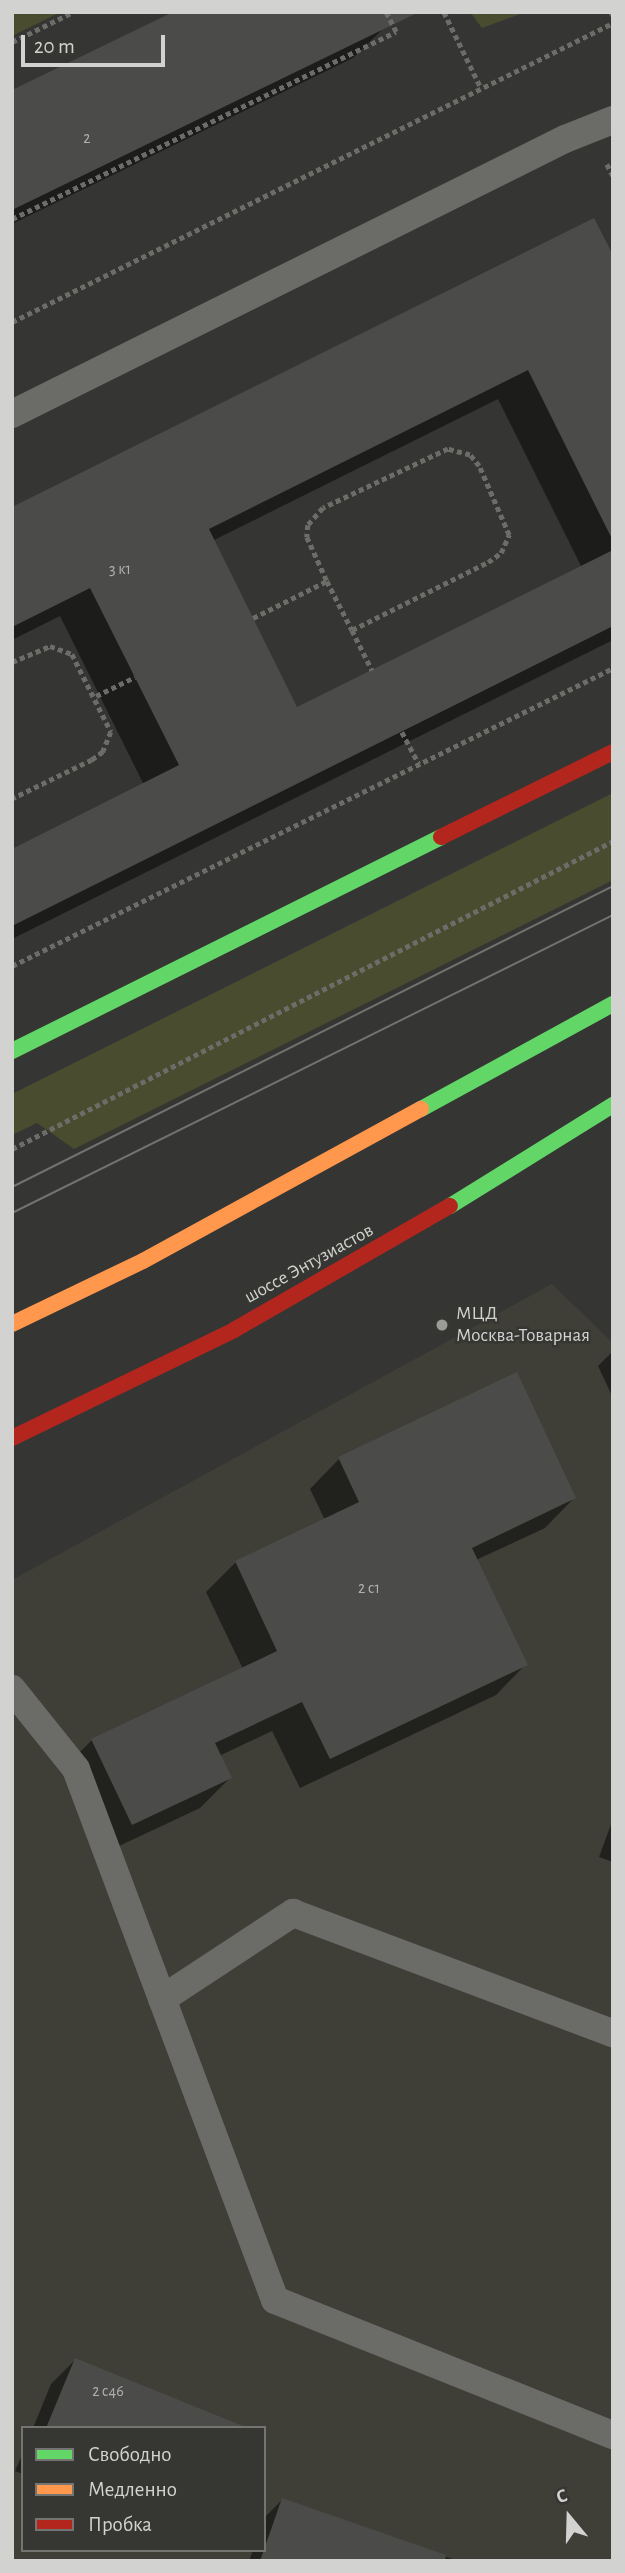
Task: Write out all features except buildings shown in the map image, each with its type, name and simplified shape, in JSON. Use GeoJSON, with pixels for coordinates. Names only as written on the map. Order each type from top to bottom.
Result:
{"type":"FeatureCollection","features":[{"type":"Feature","properties":{"kind":"main road"},"geometry":{"type":"LineString","coordinates":[[12,1051],[613,752]]}},
{"type":"Feature","properties":{"kind":"main road"},"geometry":{"type":"LineString","coordinates":[[12,1324],[143,1261],[613,1004]]}},
{"type":"Feature","properties":{"kind":"main road","name":"шоссе Энтузиастов"},"geometry":{"type":"LineString","coordinates":[[12,1438],[234,1329],[371,1255],[613,1105]]}},
{"type":"Feature","properties":{"kind":"lane"},"geometry":{"type":"LineString","coordinates":[[12,414],[565,139],[613,120]]}},
{"type":"Feature","properties":{"kind":"lane"},"geometry":{"type":"LineString","coordinates":[[12,1689],[76,1769],[275,2300],[613,2435]]}},
{"type":"Feature","properties":{"kind":"lane"},"geometry":{"type":"LineString","coordinates":[[162,1998],[293,1913],[613,2033]]}},
{"type":"Feature","properties":{"kind":"path"},"geometry":{"type":"LineString","coordinates":[[12,42],[73,12]]}},
{"type":"Feature","properties":{"kind":"path"},"geometry":{"type":"LineString","coordinates":[[12,219],[396,32],[386,12]]}},
{"type":"Feature","properties":{"kind":"path"},"geometry":{"type":"LineString","coordinates":[[443,12],[481,88]]}},
{"type":"Feature","properties":{"kind":"path"},"geometry":{"type":"LineString","coordinates":[[12,322],[613,23]]}},
{"type":"Feature","properties":{"kind":"path"},"geometry":{"type":"LineString","coordinates":[[352,630],[501,553],[509,535],[508,523],[479,466],[470,455],[448,449],[323,508],[308,525],[307,537],[327,581],[372,670]]}},
{"type":"Feature","properties":{"kind":"path"},"geometry":{"type":"LineString","coordinates":[[253,618],[327,581]]}},
{"type":"Feature","properties":{"kind":"path"},"geometry":{"type":"LineString","coordinates":[[12,662],[37,649],[62,648],[81,666],[111,732],[103,751],[12,799]]}},
{"type":"Feature","properties":{"kind":"path"},"geometry":{"type":"LineString","coordinates":[[12,967],[613,668]]}},
{"type":"Feature","properties":{"kind":"path"},"geometry":{"type":"LineString","coordinates":[[96,696],[135,677]]}},
{"type":"Feature","properties":{"kind":"path"},"geometry":{"type":"LineString","coordinates":[[402,732],[419,764]]}},
{"type":"Feature","properties":{"kind":"path"},"geometry":{"type":"LineString","coordinates":[[12,1149],[613,841]]}},
{"type":"Feature","properties":{"kind":"shaded area"},"geometry":{"type":"Polygon","coordinates":[[[552,1284],[613,1343],[613,2561],[12,2561],[12,1580],[552,1284]]]}},
{"type":"Feature","properties":{"kind":"green space"},"geometry":{"type":"Polygon","coordinates":[[[12,12],[61,12],[12,36],[12,12]]]}},
{"type":"Feature","properties":{"kind":"green space"},"geometry":{"type":"Polygon","coordinates":[[[470,12],[526,12],[482,28],[470,12]]]}},
{"type":"Feature","properties":{"kind":"green space"},"geometry":{"type":"Polygon","coordinates":[[[613,793],[613,880],[74,1149],[37,1123],[12,1135],[12,1094],[613,793]]]}},
{"type":"Feature","properties":{"kind":"tram line"},"geometry":{"type":"LineString","coordinates":[[12,1187],[613,886]]}},
{"type":"Feature","properties":{"kind":"tram line"},"geometry":{"type":"LineString","coordinates":[[12,1213],[613,915]]}},
{"type":"Feature","properties":{"kind":"traffic: fast"},"geometry":{"type":"LineString","coordinates":[[12,1051],[441,837]]}},
{"type":"Feature","properties":{"kind":"traffic: fast"},"geometry":{"type":"LineString","coordinates":[[421,1109],[613,1004]]}},
{"type":"Feature","properties":{"kind":"traffic: fast"},"geometry":{"type":"LineString","coordinates":[[450,1206],[613,1105]]}},
{"type":"Feature","properties":{"kind":"traffic: slow"},"geometry":{"type":"LineString","coordinates":[[12,1324],[143,1261],[421,1109]]}},
{"type":"Feature","properties":{"kind":"traffic: jam"},"geometry":{"type":"LineString","coordinates":[[441,837],[613,752]]}},
{"type":"Feature","properties":{"kind":"traffic: jam"},"geometry":{"type":"LineString","coordinates":[[12,1438],[234,1330],[450,1206]]}},
{"type":"Feature","properties":{"kind":"place","name":"МЦД Москва-Товарная"},"geometry":{"type":"Point","coordinates":[442,1325]}}]}
